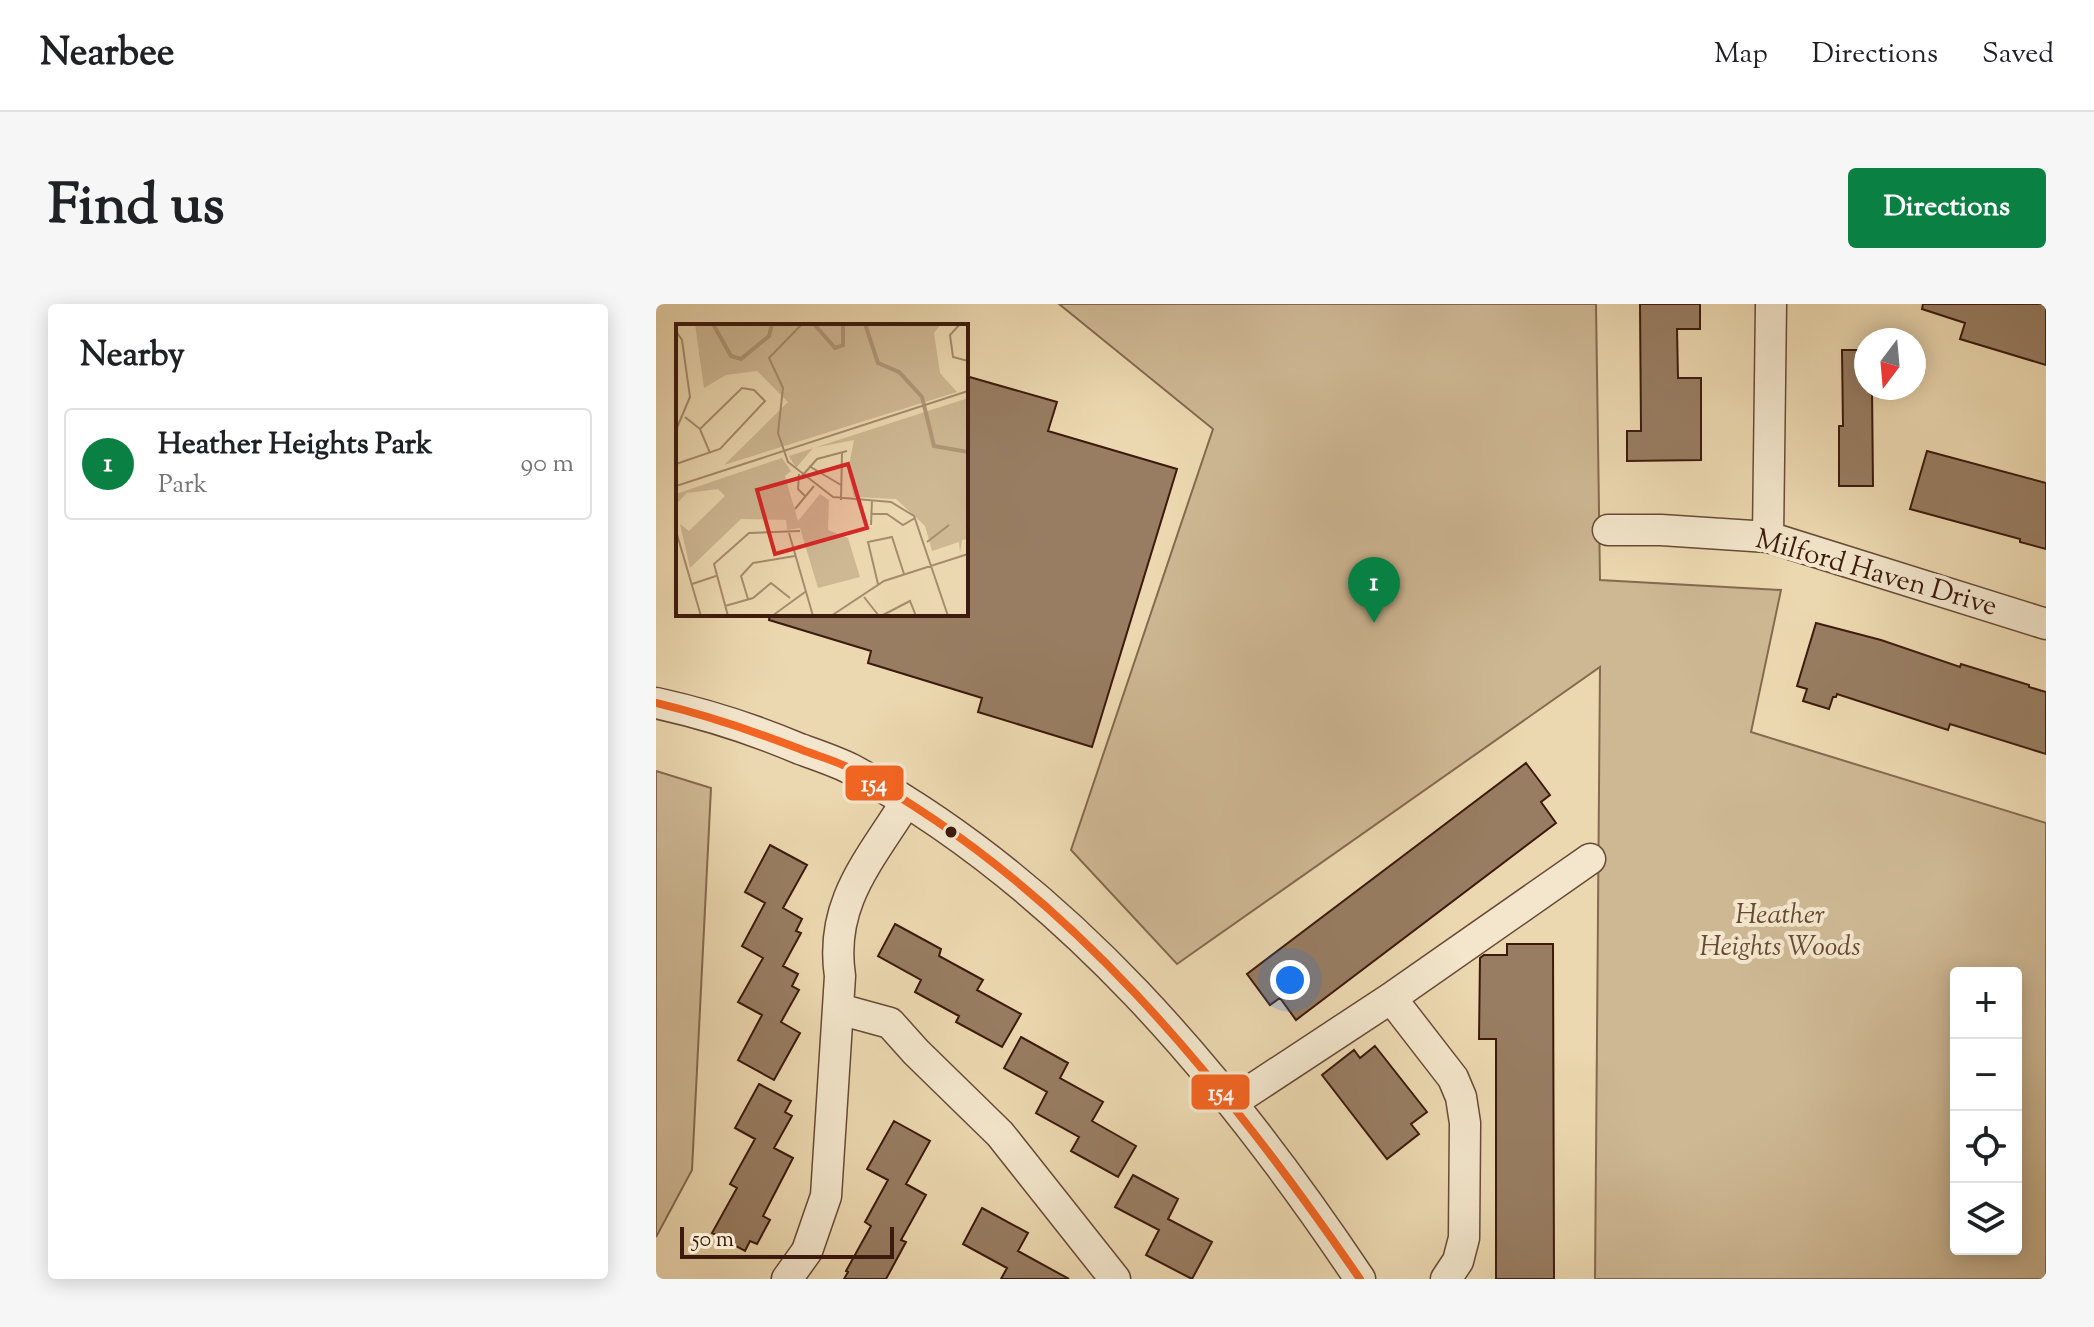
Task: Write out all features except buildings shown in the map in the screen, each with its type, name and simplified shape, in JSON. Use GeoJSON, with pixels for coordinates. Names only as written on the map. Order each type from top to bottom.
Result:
{"type":"FeatureCollection","features":[{"type":"Feature","properties":{"kind":"street"},"geometry":{"type":"LineString","coordinates":[[1768,537],[1771,304]]}},
{"type":"Feature","properties":{"kind":"street","name":"Milford Haven Drive"},"geometry":{"type":"LineString","coordinates":[[1608,530],[1768,537],[2046,624]]}},
{"type":"Feature","properties":{"kind":"street"},"geometry":{"type":"LineString","coordinates":[[656,703],[696,712],[766,735],[848,768],[950,831],[1002,871],[1089,946],[1195,1057],[1312,1207],[1360,1279]]}},
{"type":"Feature","properties":{"kind":"street"},"geometry":{"type":"LineString","coordinates":[[787,1279],[807,1251],[826,1196],[839,1009],[837,941],[844,906],[906,802]]}},
{"type":"Feature","properties":{"kind":"street"},"geometry":{"type":"LineString","coordinates":[[1233,1102],[1391,998],[1590,859]]}},
{"type":"Feature","properties":{"kind":"street"},"geometry":{"type":"LineString","coordinates":[[1391,998],[1453,1078],[1461,1097],[1465,1123],[1464,1238],[1458,1261],[1446,1279]]}},
{"type":"Feature","properties":{"kind":"street"},"geometry":{"type":"LineString","coordinates":[[839,1009],[890,1023],[1000,1134],[1115,1279]]}},
{"type":"Feature","properties":{"kind":"green space","name":"Heather Heights Woods"},"geometry":{"type":"Polygon","coordinates":[[[1059,304],[1596,304],[1600,580],[1781,590],[1751,732],[2046,823],[2046,1279],[1595,1279],[1600,667],[1177,964],[1071,850],[1213,429],[1059,304]]]}},
{"type":"Feature","properties":{"kind":"green space"},"geometry":{"type":"Polygon","coordinates":[[[656,771],[711,788],[692,1170],[656,1237],[656,771]]]}},
{"type":"Feature","properties":{"kind":"transit line","name":"154"},"geometry":{"type":"LineString","coordinates":[[656,703],[729,724],[845,766],[929,816],[1002,870],[1071,929],[1135,993],[1196,1061],[1308,1205],[1360,1279]]}},
{"type":"Feature","properties":{"kind":"place","name":"Heather Heights Park"},"geometry":{"type":"Point","coordinates":[1374,623]}}]}
